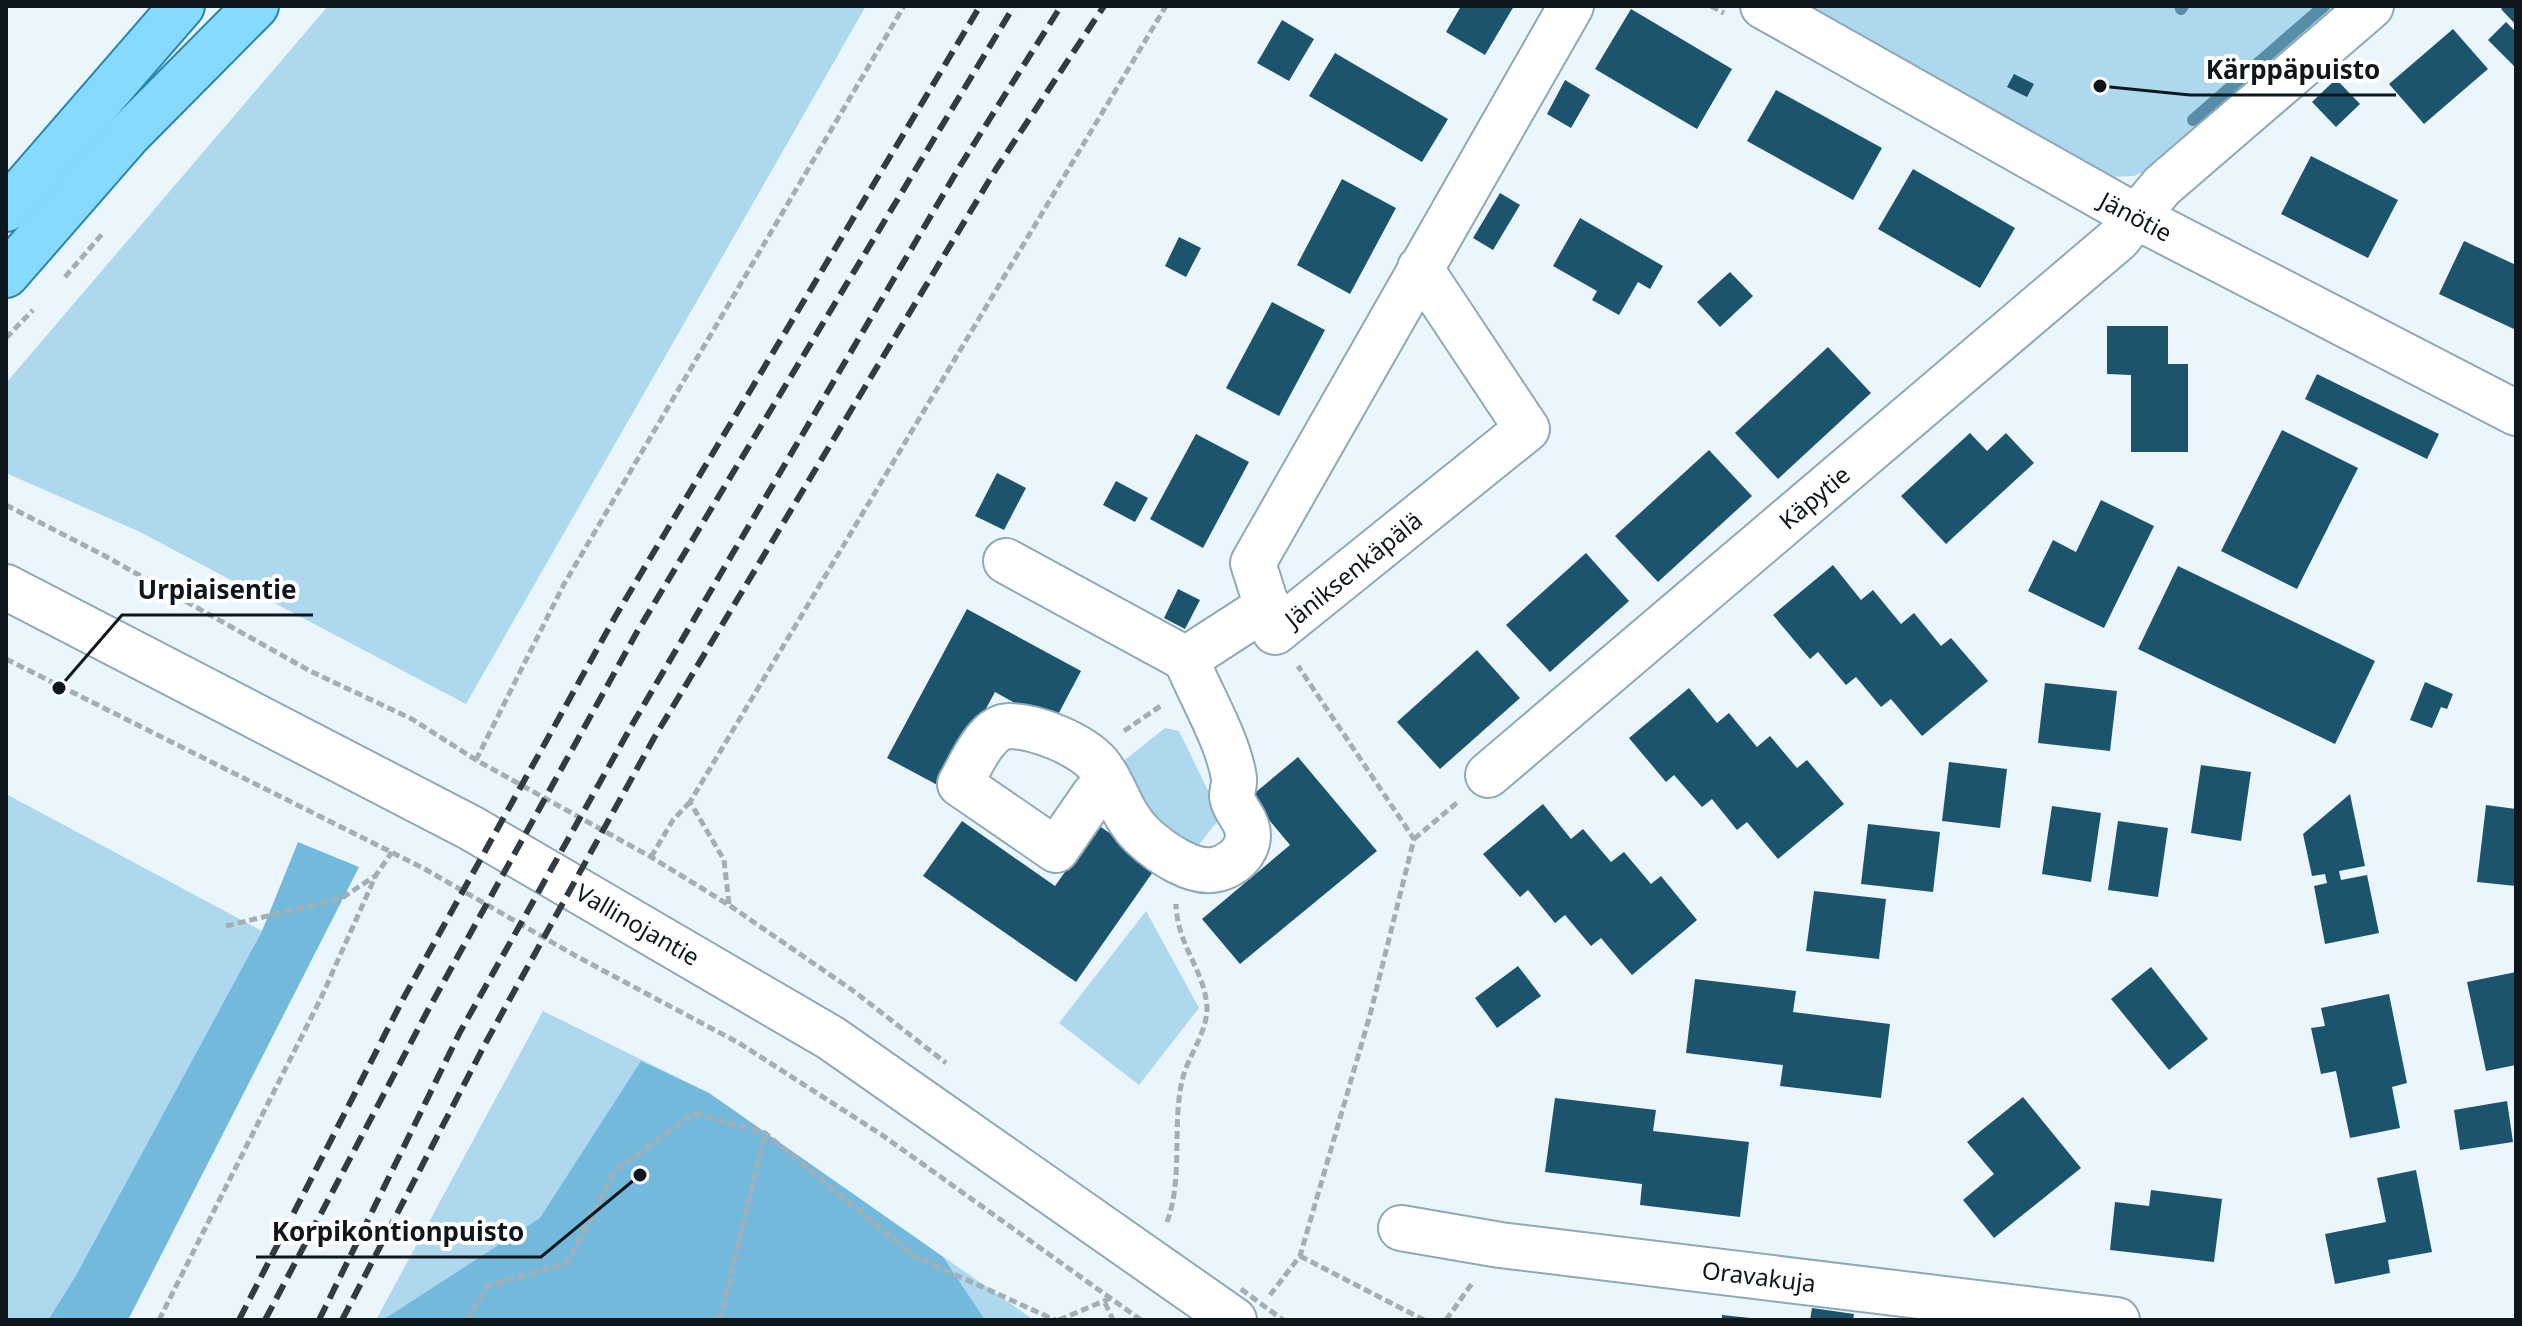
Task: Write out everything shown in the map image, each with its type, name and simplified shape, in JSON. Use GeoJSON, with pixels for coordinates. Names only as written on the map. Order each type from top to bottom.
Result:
{"type":"FeatureCollection","features":[{"type":"Feature","properties":{"kind":"main road"},"geometry":{"type":"LineString","coordinates":[[6,209],[182,6]]}},
{"type":"Feature","properties":{"kind":"main road"},"geometry":{"type":"LineString","coordinates":[[6,275],[129,134],[256,6]]}},
{"type":"Feature","properties":{"kind":"street","name":"Jäniksenkäpälä"},"geometry":{"type":"LineString","coordinates":[[1420,268],[1527,429],[1272,619],[1253,563],[1420,268],[1571,6]]}},
{"type":"Feature","properties":{"kind":"street","name":"Jänötie"},"geometry":{"type":"LineString","coordinates":[[1763,6],[2137,217],[2516,413]]}},
{"type":"Feature","properties":{"kind":"street","name":"Käpytie"},"geometry":{"type":"LineString","coordinates":[[1488,775],[2118,239],[2162,186],[2371,6]]}},
{"type":"Feature","properties":{"kind":"street"},"geometry":{"type":"LineString","coordinates":[[1006,561],[1190,670],[1229,756],[1234,782],[1232,798],[1249,836],[1245,850],[1221,868],[1197,870],[1145,838],[1124,815],[1098,771]]}},
{"type":"Feature","properties":{"kind":"street","name":"Vallinojantie"},"geometry":{"type":"LineString","coordinates":[[6,587],[471,828],[831,1038],[1233,1307]]}},
{"type":"Feature","properties":{"kind":"street"},"geometry":{"type":"LineString","coordinates":[[1190,670],[1272,619]]}},
{"type":"Feature","properties":{"kind":"street","name":"Oravakuja"},"geometry":{"type":"LineString","coordinates":[[1401,1228],[1500,1245],[2117,1320]]}},
{"type":"Feature","properties":{"kind":"path"},"geometry":{"type":"LineString","coordinates":[[476,760],[563,586],[904,6]]}},
{"type":"Feature","properties":{"kind":"path"},"geometry":{"type":"LineString","coordinates":[[6,505],[310,671],[412,719],[476,760],[651,857],[673,820],[690,802],[1166,6]]}},
{"type":"Feature","properties":{"kind":"path"},"geometry":{"type":"LineString","coordinates":[[1272,619],[1414,839]]}},
{"type":"Feature","properties":{"kind":"path"},"geometry":{"type":"LineString","coordinates":[[6,659],[423,868],[576,956],[739,1043],[882,1135],[1141,1320]]}},
{"type":"Feature","properties":{"kind":"path"},"geometry":{"type":"LineString","coordinates":[[1098,771],[1190,670]]}},
{"type":"Feature","properties":{"kind":"path"},"geometry":{"type":"LineString","coordinates":[[1270,1295],[1300,1256],[1370,1015],[1414,839],[1488,775]]}},
{"type":"Feature","properties":{"kind":"path"},"geometry":{"type":"LineString","coordinates":[[690,802],[724,860],[729,905]]}},
{"type":"Feature","properties":{"kind":"path"},"geometry":{"type":"LineString","coordinates":[[159,1320],[321,998],[376,875],[392,852]]}},
{"type":"Feature","properties":{"kind":"path"},"geometry":{"type":"LineString","coordinates":[[1164,1231],[1171,1210],[1178,1162],[1182,1080],[1204,1025],[1207,1008],[1197,969],[1184,948],[1176,923],[1178,887],[1187,864]]}},
{"type":"Feature","properties":{"kind":"path"},"geometry":{"type":"LineString","coordinates":[[226,926],[342,898],[376,875]]}},
{"type":"Feature","properties":{"kind":"path"},"geometry":{"type":"LineString","coordinates":[[467,1320],[487,1286],[567,1263],[615,1171],[694,1113],[765,1133],[914,1256],[1057,1320],[1111,1298]]}},
{"type":"Feature","properties":{"kind":"path"},"geometry":{"type":"LineString","coordinates":[[720,1320],[765,1133]]}},
{"type":"Feature","properties":{"kind":"path"},"geometry":{"type":"LineString","coordinates":[[1300,1256],[1424,1320]]}},
{"type":"Feature","properties":{"kind":"path"},"geometry":{"type":"LineString","coordinates":[[1105,1303],[1113,1320]]}},
{"type":"Feature","properties":{"kind":"path"},"geometry":{"type":"LineString","coordinates":[[1233,1307],[1283,1320]]}},
{"type":"Feature","properties":{"kind":"shaded area"},"geometry":{"type":"Polygon","coordinates":[[[328,6],[866,6],[466,704],[138,531],[6,473],[6,383],[328,6]]]}},
{"type":"Feature","properties":{"kind":"shaded area"},"geometry":{"type":"Polygon","coordinates":[[[1810,6],[2343,6],[2154,167],[2134,176],[2110,177],[1810,6]]]}},
{"type":"Feature","properties":{"kind":"shaded area"},"geometry":{"type":"Polygon","coordinates":[[[1165,728],[1179,731],[1221,817],[1193,852],[1145,820],[1121,763],[1165,728]]]}},
{"type":"Feature","properties":{"kind":"shaded area"},"geometry":{"type":"Polygon","coordinates":[[[6,794],[262,931],[75,1277],[48,1320],[6,1320],[6,794]]]}},
{"type":"Feature","properties":{"kind":"shaded area"},"geometry":{"type":"Polygon","coordinates":[[[298,842],[359,867],[128,1320],[48,1320],[75,1277],[262,931],[298,842]]]}},
{"type":"Feature","properties":{"kind":"shaded area"},"geometry":{"type":"Polygon","coordinates":[[[1146,911],[1199,1008],[1139,1085],[1059,1023],[1146,911]]]}},
{"type":"Feature","properties":{"kind":"shaded area"},"geometry":{"type":"Polygon","coordinates":[[[543,1011],[709,1093],[1034,1320],[376,1320],[543,1011]]]}},
{"type":"Feature","properties":{"kind":"shaded area"},"geometry":{"type":"Polygon","coordinates":[[[641,1061],[709,1093],[943,1257],[985,1320],[383,1320],[540,1218],[641,1061]]]}},
{"type":"Feature","properties":{"kind":"building"},"geometry":{"type":"Polygon","coordinates":[[[1461,6],[1514,6],[1485,55],[1446,32],[1461,6]]]}},
{"type":"Feature","properties":{"kind":"building"},"geometry":{"type":"Polygon","coordinates":[[[2516,6],[2516,25],[2501,9],[2516,6]]]}},
{"type":"Feature","properties":{"kind":"building"},"geometry":{"type":"Polygon","coordinates":[[[1631,9],[1732,69],[1697,129],[1595,69],[1631,9]]]}},
{"type":"Feature","properties":{"kind":"building"},"geometry":{"type":"Polygon","coordinates":[[[1282,20],[1314,39],[1289,81],[1257,63],[1282,20]]]}},
{"type":"Feature","properties":{"kind":"building"},"geometry":{"type":"Polygon","coordinates":[[[2506,22],[2516,32],[2516,68],[2488,40],[2506,22]]]}},
{"type":"Feature","properties":{"kind":"building"},"geometry":{"type":"Polygon","coordinates":[[[2453,29],[2488,69],[2424,124],[2389,84],[2453,29]]]}},
{"type":"Feature","properties":{"kind":"building"},"geometry":{"type":"Polygon","coordinates":[[[1335,53],[1448,119],[1422,162],[1309,96],[1335,53]]]}},
{"type":"Feature","properties":{"kind":"building"},"geometry":{"type":"Polygon","coordinates":[[[2014,74],[2034,84],[2027,97],[2007,87],[2014,74]]]}},
{"type":"Feature","properties":{"kind":"building"},"geometry":{"type":"Polygon","coordinates":[[[2336,79],[2360,104],[2336,127],[2312,102],[2336,79]]]}},
{"type":"Feature","properties":{"kind":"building"},"geometry":{"type":"Polygon","coordinates":[[[1565,80],[1590,95],[1571,128],[1547,114],[1565,80]]]}},
{"type":"Feature","properties":{"kind":"building"},"geometry":{"type":"Polygon","coordinates":[[[1776,90],[1882,148],[1853,200],[1747,141],[1776,90]]]}},
{"type":"Feature","properties":{"kind":"building"},"geometry":{"type":"Polygon","coordinates":[[[2311,156],[2398,200],[2368,258],[2281,214],[2311,156]]]}},
{"type":"Feature","properties":{"kind":"building"},"geometry":{"type":"Polygon","coordinates":[[[1913,169],[2015,228],[1980,288],[1878,229],[1913,169]]]}},
{"type":"Feature","properties":{"kind":"building"},"geometry":{"type":"Polygon","coordinates":[[[1342,179],[1396,208],[1350,294],[1297,265],[1342,179]]]}},
{"type":"Feature","properties":{"kind":"building"},"geometry":{"type":"Polygon","coordinates":[[[1500,193],[1520,205],[1493,250],[1473,238],[1500,193]]]}},
{"type":"Feature","properties":{"kind":"building"},"geometry":{"type":"Polygon","coordinates":[[[1580,218],[1663,266],[1650,289],[1638,282],[1619,315],[1592,300],[1597,291],[1553,266],[1580,218]]]}},
{"type":"Feature","properties":{"kind":"building"},"geometry":{"type":"Polygon","coordinates":[[[1179,237],[1201,248],[1186,277],[1165,266],[1179,237]]]}},
{"type":"Feature","properties":{"kind":"building"},"geometry":{"type":"Polygon","coordinates":[[[2464,241],[2516,265],[2516,330],[2439,294],[2464,241]]]}},
{"type":"Feature","properties":{"kind":"building"},"geometry":{"type":"Polygon","coordinates":[[[1730,272],[1753,296],[1720,327],[1697,302],[1730,272]]]}},
{"type":"Feature","properties":{"kind":"building"},"geometry":{"type":"Polygon","coordinates":[[[1272,302],[1325,330],[1279,416],[1226,388],[1272,302]]]}},
{"type":"Feature","properties":{"kind":"building"},"geometry":{"type":"Polygon","coordinates":[[[2107,326],[2168,326],[2168,364],[2188,364],[2188,452],[2131,452],[2131,375],[2107,374],[2107,326]]]}},
{"type":"Feature","properties":{"kind":"building"},"geometry":{"type":"Polygon","coordinates":[[[1828,347],[1871,393],[1778,479],[1735,433],[1828,347]]]}},
{"type":"Feature","properties":{"kind":"building"},"geometry":{"type":"Polygon","coordinates":[[[2317,374],[2439,434],[2427,459],[2305,399],[2317,374]]]}},
{"type":"Feature","properties":{"kind":"building"},"geometry":{"type":"Polygon","coordinates":[[[2282,430],[2358,468],[2297,589],[2221,551],[2282,430]]]}},
{"type":"Feature","properties":{"kind":"building"},"geometry":{"type":"Polygon","coordinates":[[[1970,433],[1987,451],[2006,433],[2034,463],[1946,544],[1901,496],[1970,433]]]}},
{"type":"Feature","properties":{"kind":"building"},"geometry":{"type":"Polygon","coordinates":[[[1196,434],[1249,462],[1203,548],[1150,519],[1196,434]]]}},
{"type":"Feature","properties":{"kind":"building"},"geometry":{"type":"Polygon","coordinates":[[[1709,450],[1752,496],[1658,582],[1615,536],[1709,450]]]}},
{"type":"Feature","properties":{"kind":"building"},"geometry":{"type":"Polygon","coordinates":[[[997,473],[1026,488],[1004,530],[975,516],[997,473]]]}},
{"type":"Feature","properties":{"kind":"building"},"geometry":{"type":"Polygon","coordinates":[[[1116,481],[1148,498],[1135,522],[1103,505],[1116,481]]]}},
{"type":"Feature","properties":{"kind":"building"},"geometry":{"type":"Polygon","coordinates":[[[2101,500],[2154,526],[2104,628],[2028,591],[2053,540],[2076,552],[2101,500]]]}},
{"type":"Feature","properties":{"kind":"building"},"geometry":{"type":"Polygon","coordinates":[[[1586,553],[1629,601],[1550,672],[1506,625],[1586,553]]]}},
{"type":"Feature","properties":{"kind":"building"},"geometry":{"type":"Polygon","coordinates":[[[1833,565],[1861,600],[1873,590],[1901,624],[1914,613],[1941,646],[1951,638],[1988,681],[1922,736],[1891,699],[1881,707],[1856,677],[1846,685],[1818,652],[1810,659],[1773,615],[1833,565]]]}},
{"type":"Feature","properties":{"kind":"building"},"geometry":{"type":"Polygon","coordinates":[[[2178,566],[2375,661],[2335,744],[2138,649],[2178,566]]]}},
{"type":"Feature","properties":{"kind":"building"},"geometry":{"type":"Polygon","coordinates":[[[1178,589],[1200,600],[1185,629],[1164,618],[1178,589]]]}},
{"type":"Feature","properties":{"kind":"building"},"geometry":{"type":"Polygon","coordinates":[[[967,609],[1081,671],[1053,724],[995,692],[943,788],[887,758],[967,609]]]}},
{"type":"Feature","properties":{"kind":"building"},"geometry":{"type":"Polygon","coordinates":[[[1477,650],[1520,698],[1440,769],[1397,722],[1477,650]]]}},
{"type":"Feature","properties":{"kind":"building"},"geometry":{"type":"Polygon","coordinates":[[[2425,682],[2453,694],[2447,709],[2441,707],[2432,728],[2410,720],[2425,682]]]}},
{"type":"Feature","properties":{"kind":"building"},"geometry":{"type":"Polygon","coordinates":[[[2045,683],[2117,691],[2110,751],[2038,743],[2045,683]]]}},
{"type":"Feature","properties":{"kind":"building"},"geometry":{"type":"Polygon","coordinates":[[[1689,688],[1717,723],[1729,713],[1757,747],[1770,736],[1797,768],[1807,760],[1844,804],[1778,859],[1747,822],[1737,830],[1712,799],[1702,807],[1674,775],[1666,782],[1629,738],[1689,688]]]}},
{"type":"Feature","properties":{"kind":"building"},"geometry":{"type":"Polygon","coordinates":[[[1298,757],[1377,851],[1240,964],[1202,919],[1290,845],[1250,797],[1298,757]]]}},
{"type":"Feature","properties":{"kind":"building"},"geometry":{"type":"Polygon","coordinates":[[[1949,762],[2007,769],[2000,828],[1942,821],[1949,762]]]}},
{"type":"Feature","properties":{"kind":"building"},"geometry":{"type":"Polygon","coordinates":[[[2201,765],[2251,772],[2241,841],[2191,833],[2201,765]]]}},
{"type":"Feature","properties":{"kind":"building"},"geometry":{"type":"Polygon","coordinates":[[[2350,794],[2365,866],[2339,871],[2341,880],[2367,875],[2379,933],[2325,944],[2314,886],[2327,883],[2325,874],[2312,876],[2303,834],[2350,794]]]}},
{"type":"Feature","properties":{"kind":"building"},"geometry":{"type":"Polygon","coordinates":[[[1543,804],[1571,839],[1583,829],[1611,862],[1624,852],[1651,884],[1661,876],[1697,920],[1632,975],[1601,938],[1591,946],[1565,915],[1555,923],[1528,890],[1520,897],[1483,854],[1543,804]]]}},
{"type":"Feature","properties":{"kind":"building"},"geometry":{"type":"Polygon","coordinates":[[[2486,805],[2516,809],[2516,886],[2477,882],[2486,805]]]}},
{"type":"Feature","properties":{"kind":"building"},"geometry":{"type":"Polygon","coordinates":[[[2052,806],[2101,813],[2091,882],[2042,874],[2052,806]]]}},
{"type":"Feature","properties":{"kind":"building"},"geometry":{"type":"Polygon","coordinates":[[[962,821],[1055,886],[1098,825],[1157,866],[1076,982],[923,876],[962,821]]]}},
{"type":"Feature","properties":{"kind":"building"},"geometry":{"type":"Polygon","coordinates":[[[2118,821],[2168,828],[2158,897],[2108,890],[2118,821]]]}},
{"type":"Feature","properties":{"kind":"building"},"geometry":{"type":"Polygon","coordinates":[[[1868,824],[1940,832],[1933,892],[1861,884],[1868,824]]]}},
{"type":"Feature","properties":{"kind":"building"},"geometry":{"type":"Polygon","coordinates":[[[1814,891],[1886,899],[1879,959],[1806,951],[1814,891]]]}},
{"type":"Feature","properties":{"kind":"building"},"geometry":{"type":"Polygon","coordinates":[[[1518,966],[1541,996],[1497,1028],[1475,998],[1518,966]]]}},
{"type":"Feature","properties":{"kind":"building"},"geometry":{"type":"Polygon","coordinates":[[[2151,967],[2208,1039],[2169,1070],[2111,999],[2151,967]]]}},
{"type":"Feature","properties":{"kind":"building"},"geometry":{"type":"Polygon","coordinates":[[[2516,972],[2516,1065],[2486,1071],[2467,982],[2516,972]]]}},
{"type":"Feature","properties":{"kind":"building"},"geometry":{"type":"Polygon","coordinates":[[[1695,979],[1796,991],[1793,1012],[1890,1024],[1881,1098],[1780,1086],[1783,1065],[1686,1053],[1695,979]]]}},
{"type":"Feature","properties":{"kind":"building"},"geometry":{"type":"Polygon","coordinates":[[[2389,994],[2407,1083],[2392,1087],[2400,1128],[2350,1138],[2336,1071],[2321,1074],[2311,1028],[2325,1026],[2321,1008],[2389,994]]]}},
{"type":"Feature","properties":{"kind":"building"},"geometry":{"type":"Polygon","coordinates":[[[2023,1097],[2081,1168],[1994,1238],[1963,1200],[1994,1174],[1967,1142],[2023,1097]]]}},
{"type":"Feature","properties":{"kind":"building"},"geometry":{"type":"Polygon","coordinates":[[[1555,1098],[1656,1110],[1653,1131],[1749,1142],[1740,1217],[1640,1205],[1642,1184],[1545,1172],[1555,1098]]]}},
{"type":"Feature","properties":{"kind":"building"},"geometry":{"type":"Polygon","coordinates":[[[2507,1101],[2513,1142],[2460,1150],[2454,1110],[2507,1101]]]}},
{"type":"Feature","properties":{"kind":"building"},"geometry":{"type":"Polygon","coordinates":[[[2416,1170],[2432,1252],[2388,1260],[2390,1273],[2335,1284],[2325,1234],[2386,1222],[2377,1178],[2416,1170]]]}},
{"type":"Feature","properties":{"kind":"building"},"geometry":{"type":"Polygon","coordinates":[[[2151,1190],[2222,1199],[2214,1262],[2110,1250],[2115,1202],[2149,1206],[2151,1190]]]}},
{"type":"Feature","properties":{"kind":"building"},"geometry":{"type":"Polygon","coordinates":[[[1812,1308],[1854,1314],[1853,1320],[1810,1320],[1812,1308]]]}},
{"type":"Feature","properties":{"kind":"building"},"geometry":{"type":"Polygon","coordinates":[[[1722,1315],[1750,1318],[1750,1320],[1722,1320],[1722,1315]]]}},
{"type":"Feature","properties":{"kind":"waterway"},"geometry":{"type":"LineString","coordinates":[[2193,120],[2324,6]]}},
{"type":"Feature","properties":{"kind":"railway"},"geometry":{"type":"LineString","coordinates":[[239,1320],[403,999],[615,617],[980,6]]}},
{"type":"Feature","properties":{"kind":"railway"},"geometry":{"type":"LineString","coordinates":[[265,1320],[427,1012],[637,632],[1014,6]]}},
{"type":"Feature","properties":{"kind":"railway"},"geometry":{"type":"LineString","coordinates":[[319,1320],[460,1032],[632,725],[960,166],[1061,6]]}},
{"type":"Feature","properties":{"kind":"railway"},"geometry":{"type":"LineString","coordinates":[[342,1320],[485,1044],[654,738],[996,169],[1104,6]]}},
{"type":"Feature","properties":{"kind":"place","name":"Kärppäpuisto"},"geometry":{"type":"Point","coordinates":[2100,86]}},
{"type":"Feature","properties":{"kind":"place","name":"Urpiaisentie"},"geometry":{"type":"Point","coordinates":[59,688]}},
{"type":"Feature","properties":{"kind":"place","name":"Korpikontionpuisto"},"geometry":{"type":"Point","coordinates":[640,1175]}}]}
